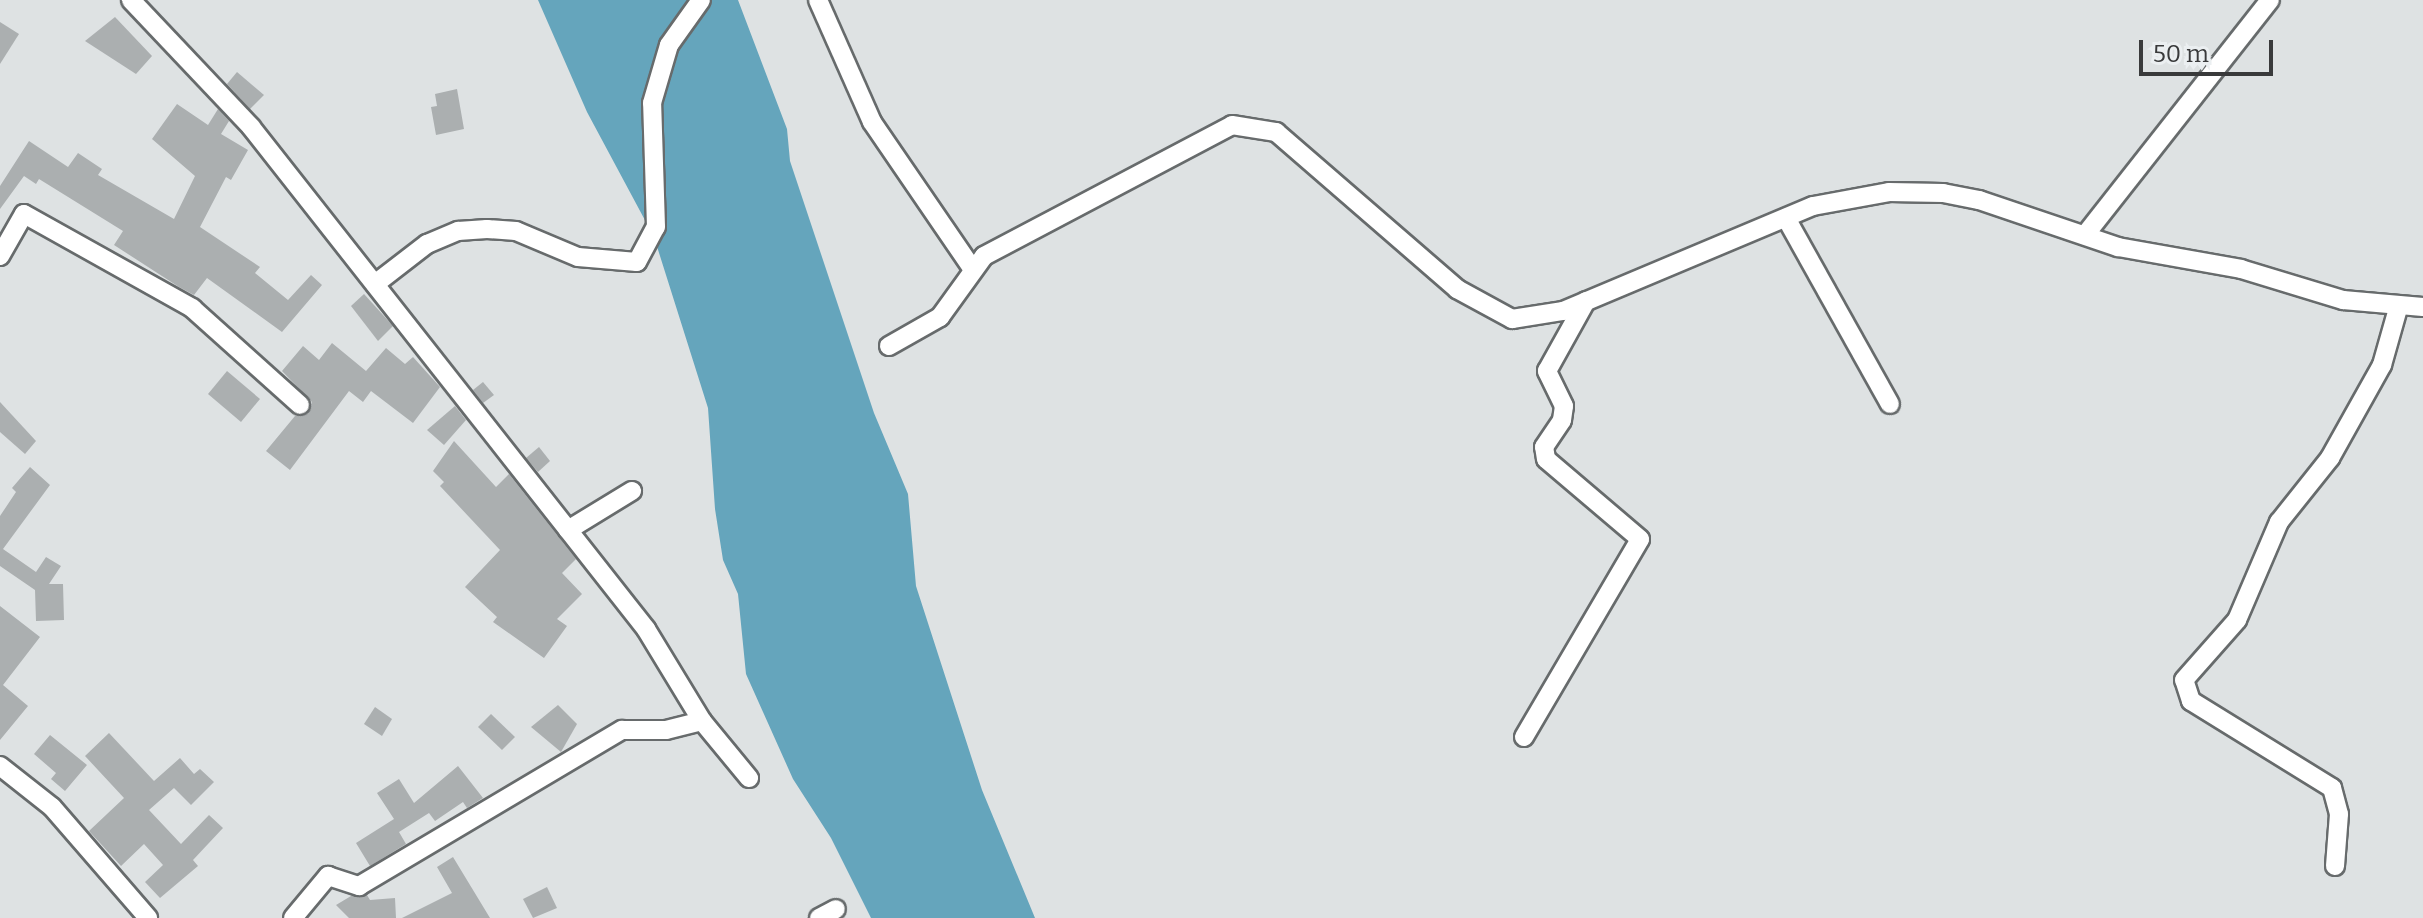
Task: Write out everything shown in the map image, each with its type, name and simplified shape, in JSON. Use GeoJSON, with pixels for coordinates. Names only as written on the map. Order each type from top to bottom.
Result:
{"type":"FeatureCollection","features":[{"type":"Feature","properties":{"kind":"street"},"geometry":{"type":"LineString","coordinates":[[131,0],[251,127],[646,629],[702,721],[749,778]]}},
{"type":"Feature","properties":{"kind":"street"},"geometry":{"type":"LineString","coordinates":[[375,284],[427,244],[458,231],[516,231],[578,257],[637,262],[656,227],[652,103],[669,45],[701,0]]}},
{"type":"Feature","properties":{"kind":"street"},"geometry":{"type":"LineString","coordinates":[[818,0],[872,122],[972,268]]}},
{"type":"Feature","properties":{"kind":"street"},"geometry":{"type":"LineString","coordinates":[[2085,235],[2270,0]]}},
{"type":"Feature","properties":{"kind":"street"},"geometry":{"type":"LineString","coordinates":[[889,346],[940,317],[972,268],[1000,246],[1216,129],[1249,124],[1276,132],[1457,289],[1491,311],[1535,320],[1843,197],[1943,193],[2118,247],[2241,269],[2343,300],[2423,307]]}},
{"type":"Feature","properties":{"kind":"street"},"geometry":{"type":"LineString","coordinates":[[0,256],[24,214],[192,308],[300,405]]}},
{"type":"Feature","properties":{"kind":"street"},"geometry":{"type":"LineString","coordinates":[[1786,218],[1890,404]]}},
{"type":"Feature","properties":{"kind":"street"},"geometry":{"type":"LineString","coordinates":[[1524,737],[1640,539],[1546,459],[1544,447],[1562,420],[1564,406],[1547,371],[1586,301]]}},
{"type":"Feature","properties":{"kind":"street"},"geometry":{"type":"LineString","coordinates":[[2335,866],[2339,814],[2332,788],[2191,701],[2184,680],[2237,620],[2279,522],[2330,458],[2382,365],[2399,305]]}},
{"type":"Feature","properties":{"kind":"street"},"geometry":{"type":"LineString","coordinates":[[568,530],[632,491]]}},
{"type":"Feature","properties":{"kind":"street"},"geometry":{"type":"LineString","coordinates":[[293,918],[328,876],[359,886],[622,730],[676,729],[702,721]]}},
{"type":"Feature","properties":{"kind":"street"},"geometry":{"type":"LineString","coordinates":[[0,766],[52,807],[148,918]]}},
{"type":"Feature","properties":{"kind":"water"},"geometry":{"type":"Polygon","coordinates":[[[538,0],[738,0],[787,129],[790,161],[874,413],[908,494],[916,586],[982,790],[1035,918],[871,918],[831,838],[793,779],[746,674],[738,594],[723,560],[715,509],[708,408],[654,237],[587,112],[538,0]]]}},
{"type":"Feature","properties":{"kind":"building"},"geometry":{"type":"Polygon","coordinates":[[[115,17],[152,56],[136,74],[85,41],[115,17]]]}},
{"type":"Feature","properties":{"kind":"building"},"geometry":{"type":"Polygon","coordinates":[[[0,22],[19,34],[0,64],[0,22]]]}},
{"type":"Feature","properties":{"kind":"building"},"geometry":{"type":"Polygon","coordinates":[[[237,72],[264,95],[250,109],[227,84],[237,72]]]}},
{"type":"Feature","properties":{"kind":"building"},"geometry":{"type":"Polygon","coordinates":[[[457,89],[464,129],[436,135],[431,107],[437,106],[435,94],[457,89]]]}},
{"type":"Feature","properties":{"kind":"building"},"geometry":{"type":"Polygon","coordinates":[[[177,104],[208,125],[218,109],[229,121],[221,134],[248,150],[231,180],[226,177],[200,227],[260,267],[255,273],[288,300],[311,275],[322,285],[282,332],[207,278],[194,295],[179,287],[114,245],[123,231],[39,179],[36,184],[24,176],[0,209],[0,186],[29,141],[68,167],[78,153],[102,169],[98,175],[174,219],[195,176],[152,139],[177,104]]]}},
{"type":"Feature","properties":{"kind":"building"},"geometry":{"type":"Polygon","coordinates":[[[364,294],[393,326],[378,341],[351,306],[364,294]]]}},
{"type":"Feature","properties":{"kind":"building"},"geometry":{"type":"Polygon","coordinates":[[[332,343],[366,371],[386,348],[405,364],[413,357],[440,387],[413,423],[371,391],[363,402],[349,391],[290,470],[266,451],[295,416],[308,414],[312,402],[282,371],[303,346],[319,360],[332,343]]]}},
{"type":"Feature","properties":{"kind":"building"},"geometry":{"type":"Polygon","coordinates":[[[227,371],[260,399],[241,422],[208,394],[227,371]]]}},
{"type":"Feature","properties":{"kind":"building"},"geometry":{"type":"Polygon","coordinates":[[[483,382],[494,395],[483,403],[473,390],[483,382]]]}},
{"type":"Feature","properties":{"kind":"building"},"geometry":{"type":"Polygon","coordinates":[[[0,402],[36,441],[25,454],[0,432],[0,402]]]}},
{"type":"Feature","properties":{"kind":"building"},"geometry":{"type":"Polygon","coordinates":[[[455,406],[466,420],[444,445],[427,430],[455,406]]]}},
{"type":"Feature","properties":{"kind":"building"},"geometry":{"type":"Polygon","coordinates":[[[454,441],[496,487],[509,474],[576,559],[562,573],[582,594],[557,619],[567,626],[544,658],[493,622],[497,617],[465,587],[500,550],[440,486],[444,482],[433,471],[454,441]]]}},
{"type":"Feature","properties":{"kind":"building"},"geometry":{"type":"Polygon","coordinates":[[[539,447],[550,461],[538,472],[526,458],[539,447]]]}},
{"type":"Feature","properties":{"kind":"building"},"geometry":{"type":"Polygon","coordinates":[[[30,467],[50,485],[3,549],[36,572],[46,557],[61,566],[49,584],[63,584],[64,620],[36,621],[35,590],[0,566],[0,516],[16,492],[12,488],[30,467]]]}},
{"type":"Feature","properties":{"kind":"building"},"geometry":{"type":"Polygon","coordinates":[[[0,606],[40,637],[3,685],[28,706],[0,740],[0,606]]]}},
{"type":"Feature","properties":{"kind":"building"},"geometry":{"type":"Polygon","coordinates":[[[558,705],[577,724],[561,752],[531,727],[558,705]]]}},
{"type":"Feature","properties":{"kind":"building"},"geometry":{"type":"Polygon","coordinates":[[[375,707],[392,719],[382,736],[364,724],[375,707]]]}},
{"type":"Feature","properties":{"kind":"building"},"geometry":{"type":"Polygon","coordinates":[[[491,714],[515,737],[502,750],[478,727],[491,714]]]}},
{"type":"Feature","properties":{"kind":"building"},"geometry":{"type":"Polygon","coordinates":[[[109,733],[154,781],[180,758],[194,774],[200,769],[214,782],[191,805],[174,788],[149,810],[181,844],[209,815],[223,828],[193,860],[198,866],[160,898],[145,882],[163,865],[144,844],[121,866],[89,831],[124,798],[85,756],[109,733]]]}},
{"type":"Feature","properties":{"kind":"building"},"geometry":{"type":"Polygon","coordinates":[[[50,735],[87,765],[65,791],[51,779],[56,773],[34,754],[50,735]]]}},
{"type":"Feature","properties":{"kind":"building"},"geometry":{"type":"Polygon","coordinates":[[[458,766],[483,798],[467,808],[463,802],[435,821],[429,813],[399,832],[406,844],[370,866],[356,843],[394,819],[377,793],[399,779],[414,803],[458,766]]]}},
{"type":"Feature","properties":{"kind":"building"},"geometry":{"type":"Polygon","coordinates":[[[453,857],[490,918],[402,918],[452,893],[437,867],[453,857]]]}},
{"type":"Feature","properties":{"kind":"building"},"geometry":{"type":"Polygon","coordinates":[[[547,887],[557,908],[533,918],[523,899],[547,887]]]}},
{"type":"Feature","properties":{"kind":"building"},"geometry":{"type":"Polygon","coordinates":[[[367,895],[370,900],[395,898],[396,918],[349,918],[336,905],[351,896],[367,895]]]}}]}
